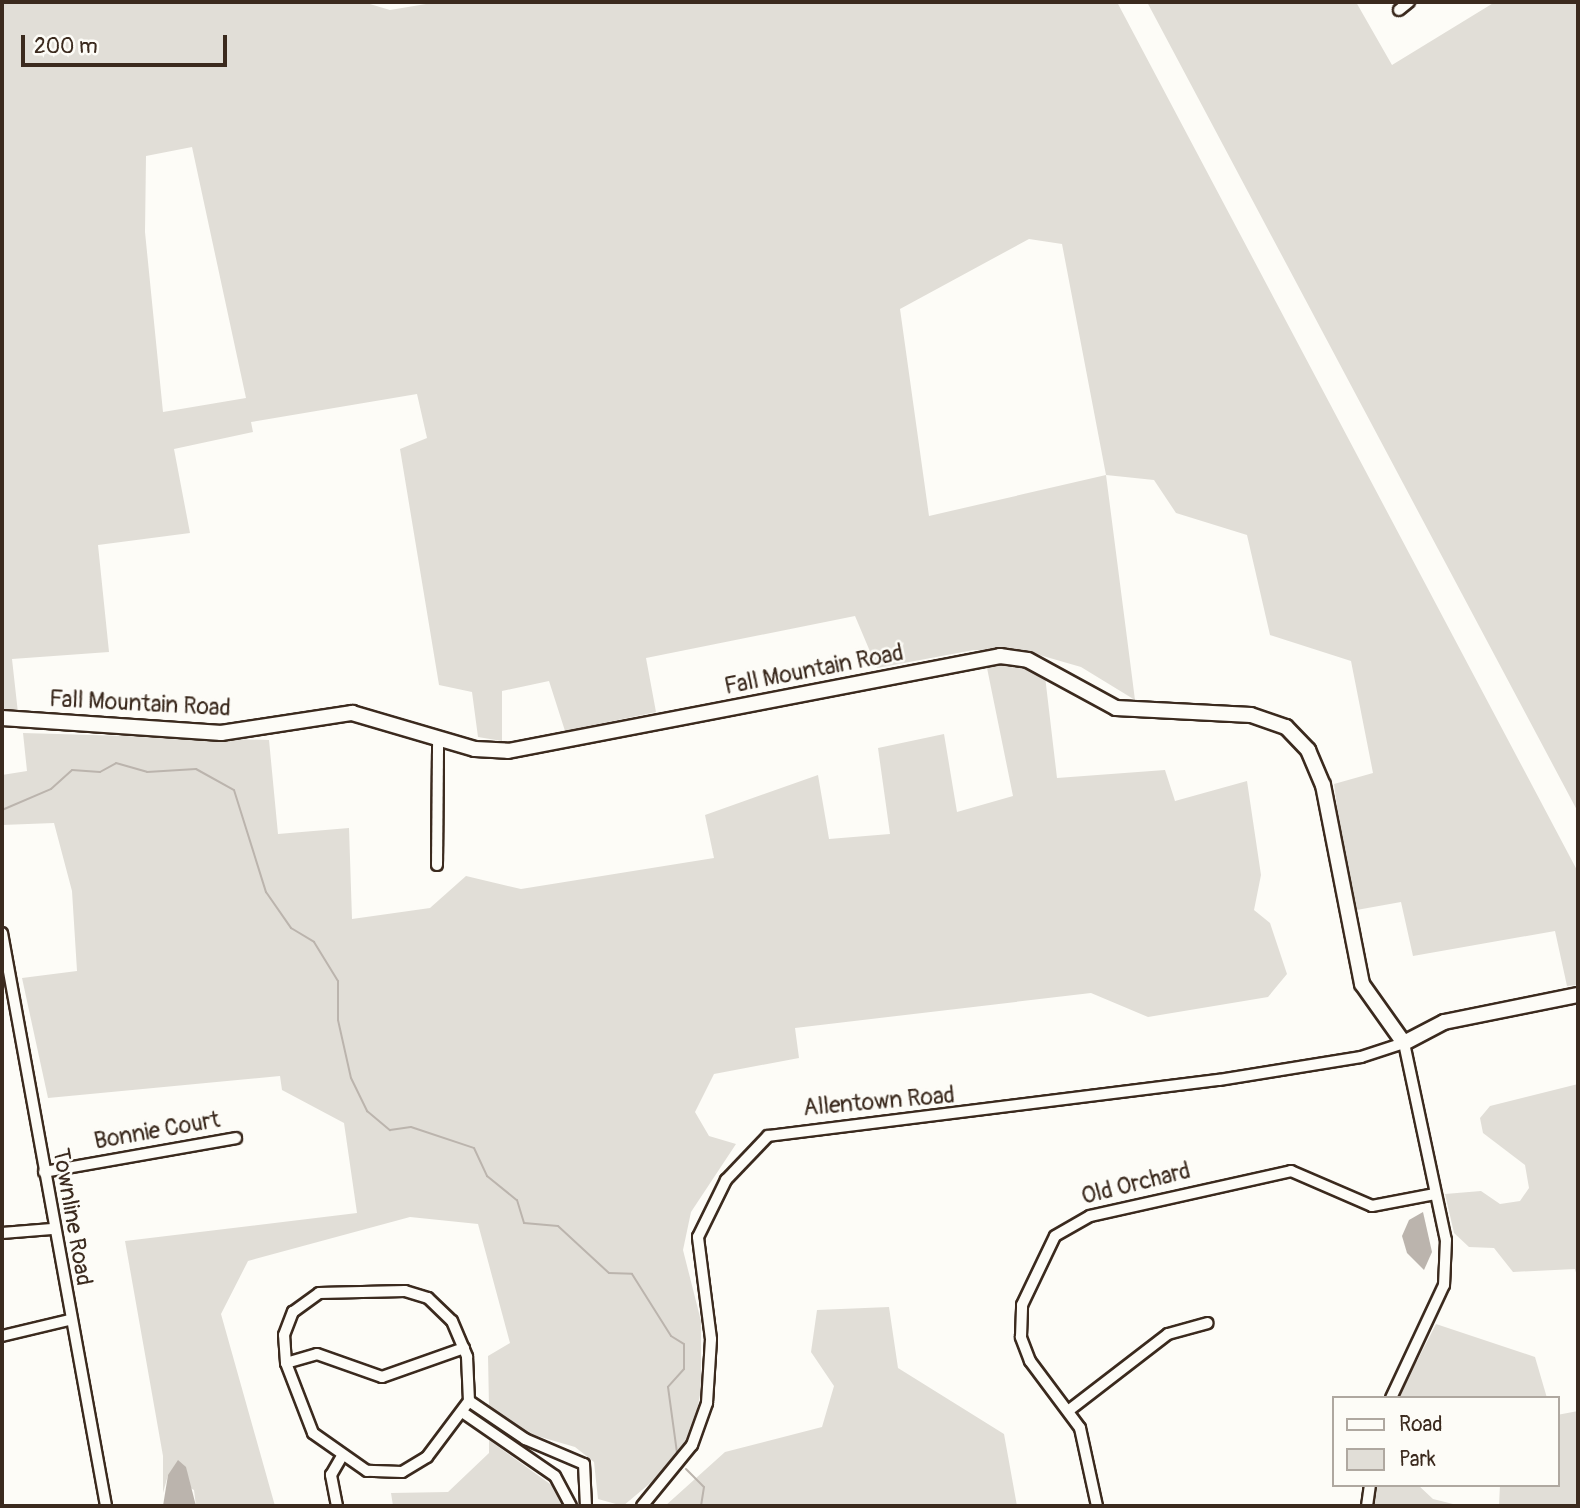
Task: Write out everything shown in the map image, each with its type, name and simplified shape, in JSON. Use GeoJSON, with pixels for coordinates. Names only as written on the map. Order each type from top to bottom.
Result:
{"type":"FeatureCollection","features":[{"type":"Feature","properties":{"kind":"main road","name":"Fall Mountain Road"},"geometry":{"type":"LineString","coordinates":[[2,718],[221,733],[352,713],[438,739],[499,751],[548,746],[1000,656],[1028,660],[1116,708],[1251,715],[1286,727],[1308,750],[1323,785],[1363,984],[1404,1042]]}},
{"type":"Feature","properties":{"kind":"main road"},"geometry":{"type":"LineString","coordinates":[[1404,1042],[1444,1023],[1578,995]]}},
{"type":"Feature","properties":{"kind":"street"},"geometry":{"type":"LineString","coordinates":[[1399,9],[1409,2]]}},
{"type":"Feature","properties":{"kind":"street"},"geometry":{"type":"LineString","coordinates":[[437,865],[438,739]]}},
{"type":"Feature","properties":{"kind":"street","name":"Townline Road"},"geometry":{"type":"LineString","coordinates":[[2,933],[52,1229],[106,1506]]}},
{"type":"Feature","properties":{"kind":"street"},"geometry":{"type":"LineString","coordinates":[[1392,1396],[1444,1285],[1446,1240],[1404,1042]]}},
{"type":"Feature","properties":{"kind":"street","name":"Allentown Road"},"geometry":{"type":"LineString","coordinates":[[642,1506],[692,1445],[705,1411],[711,1348],[697,1264],[702,1226],[726,1180],[768,1136],[1219,1080],[1361,1057],[1404,1042]]}},
{"type":"Feature","properties":{"kind":"street","name":"Bonnie Court"},"geometry":{"type":"LineString","coordinates":[[44,1172],[236,1138]]}},
{"type":"Feature","properties":{"kind":"street","name":"Old Orchard"},"geometry":{"type":"LineString","coordinates":[[1097,1506],[1087,1444],[1068,1411],[1030,1361],[1019,1323],[1042,1254],[1067,1225],[1291,1171],[1372,1206],[1435,1194]]}},
{"type":"Feature","properties":{"kind":"street"},"geometry":{"type":"LineString","coordinates":[[2,1233],[52,1229]]}},
{"type":"Feature","properties":{"kind":"street"},"geometry":{"type":"LineString","coordinates":[[405,1291],[428,1298],[452,1321],[464,1348],[469,1401],[465,1414],[427,1457],[402,1472],[367,1471],[342,1456],[313,1433],[286,1363],[284,1335],[293,1312],[319,1293],[405,1291]]}},
{"type":"Feature","properties":{"kind":"street"},"geometry":{"type":"LineString","coordinates":[[2,1336],[69,1320]]}},
{"type":"Feature","properties":{"kind":"street"},"geometry":{"type":"LineString","coordinates":[[1068,1411],[1168,1334],[1208,1323]]}},
{"type":"Feature","properties":{"kind":"street"},"geometry":{"type":"LineString","coordinates":[[286,1363],[317,1354],[382,1377],[464,1348]]}},
{"type":"Feature","properties":{"kind":"street"},"geometry":{"type":"LineString","coordinates":[[469,1401],[516,1435],[584,1464],[586,1506]]}},
{"type":"Feature","properties":{"kind":"street"},"geometry":{"type":"LineString","coordinates":[[465,1414],[555,1476],[571,1506]]}},
{"type":"Feature","properties":{"kind":"street"},"geometry":{"type":"LineString","coordinates":[[337,1506],[331,1475],[342,1456]]}},
{"type":"Feature","properties":{"kind":"street"},"geometry":{"type":"LineString","coordinates":[[1367,1506],[1370,1487]]}},
{"type":"Feature","properties":{"kind":"green space"},"geometry":{"type":"Polygon","coordinates":[[[2,2],[363,2],[390,10],[438,2],[1117,2],[1578,872],[1578,985],[1567,986],[1555,931],[1413,956],[1401,902],[1351,911],[1334,784],[1373,773],[1351,661],[1270,635],[1247,535],[1176,513],[1154,480],[1106,475],[1135,700],[1081,667],[1022,650],[974,650],[877,668],[855,616],[646,658],[656,712],[565,731],[549,681],[502,691],[502,741],[478,737],[472,692],[439,685],[400,449],[427,438],[417,394],[251,422],[253,432],[174,449],[190,533],[98,545],[109,652],[12,659],[18,713],[2,713],[2,2]],[[192,147],[146,156],[145,232],[163,412],[246,398],[192,147]],[[1029,239],[900,309],[929,516],[1106,475],[1062,244],[1029,239]]]}},
{"type":"Feature","properties":{"kind":"green space"},"geometry":{"type":"Polygon","coordinates":[[[1147,2],[1356,2],[1392,65],[1495,2],[1578,2],[1578,812],[1147,2]]]}},
{"type":"Feature","properties":{"kind":"green space"},"geometry":{"type":"Polygon","coordinates":[[[986,663],[1024,663],[1045,676],[1057,778],[1165,770],[1175,801],[1247,781],[1261,875],[1254,910],[1270,923],[1287,974],[1268,997],[1148,1017],[1091,993],[795,1028],[799,1058],[714,1074],[695,1112],[709,1136],[736,1144],[691,1212],[683,1250],[701,1321],[701,1390],[693,1430],[667,1469],[623,1506],[598,1499],[594,1462],[575,1447],[527,1433],[489,1407],[488,1356],[510,1343],[478,1224],[410,1217],[248,1261],[221,1314],[275,1506],[196,1506],[194,1490],[168,1475],[163,1493],[163,1456],[125,1241],[357,1213],[344,1123],[282,1090],[280,1076],[48,1098],[22,978],[77,971],[72,891],[54,823],[2,825],[2,775],[27,771],[23,733],[269,740],[278,834],[349,828],[352,919],[430,908],[466,876],[521,889],[714,858],[705,815],[818,775],[829,839],[890,834],[878,748],[944,734],[957,812],[1013,796],[986,663]]]}},
{"type":"Feature","properties":{"kind":"green space"},"geometry":{"type":"Polygon","coordinates":[[[1578,1084],[1578,1280],[1575,1269],[1513,1272],[1494,1248],[1469,1247],[1454,1233],[1445,1194],[1481,1191],[1500,1204],[1520,1201],[1529,1188],[1525,1165],[1483,1133],[1480,1118],[1490,1106],[1578,1084]]]}},
{"type":"Feature","properties":{"kind":"green space"},"geometry":{"type":"Polygon","coordinates":[[[889,1307],[898,1368],[1004,1434],[1017,1506],[665,1506],[725,1452],[822,1427],[834,1386],[811,1352],[817,1310],[889,1307]]]}},
{"type":"Feature","properties":{"kind":"green space"},"geometry":{"type":"Polygon","coordinates":[[[1436,1324],[1535,1357],[1546,1396],[1399,1396],[1436,1324]]]}},
{"type":"Feature","properties":{"kind":"green space"},"geometry":{"type":"Polygon","coordinates":[[[1578,1411],[1578,1506],[1499,1506],[1500,1487],[1559,1487],[1559,1415],[1578,1411]]]}},
{"type":"Feature","properties":{"kind":"green space"},"geometry":{"type":"Polygon","coordinates":[[[489,1440],[557,1489],[563,1506],[393,1506],[391,1493],[448,1492],[489,1453],[489,1440]]]}},
{"type":"Feature","properties":{"kind":"green space"},"geometry":{"type":"Polygon","coordinates":[[[1377,1487],[1420,1487],[1433,1499],[1461,1506],[1373,1506],[1377,1487]]]}},
{"type":"Feature","properties":{"kind":"shaded area"},"geometry":{"type":"Polygon","coordinates":[[[1423,1212],[1432,1252],[1424,1270],[1407,1253],[1402,1236],[1409,1220],[1423,1212]]]}},
{"type":"Feature","properties":{"kind":"shaded area"},"geometry":{"type":"Polygon","coordinates":[[[178,1460],[186,1467],[196,1506],[163,1506],[168,1475],[178,1460]]]}},
{"type":"Feature","properties":{"kind":"waterway"},"geometry":{"type":"LineString","coordinates":[[2,810],[51,789],[72,770],[100,772],[116,763],[147,772],[196,769],[234,790],[266,892],[291,928],[314,942],[338,981],[338,1020],[351,1078],[367,1111],[390,1130],[411,1127],[474,1148],[487,1176],[517,1200],[524,1223],[558,1226],[609,1273],[632,1274],[671,1336],[684,1344],[684,1369],[668,1387],[677,1453]]}},
{"type":"Feature","properties":{"kind":"waterway"},"geometry":{"type":"LineString","coordinates":[[686,1469],[704,1487],[701,1506]]}}]}
